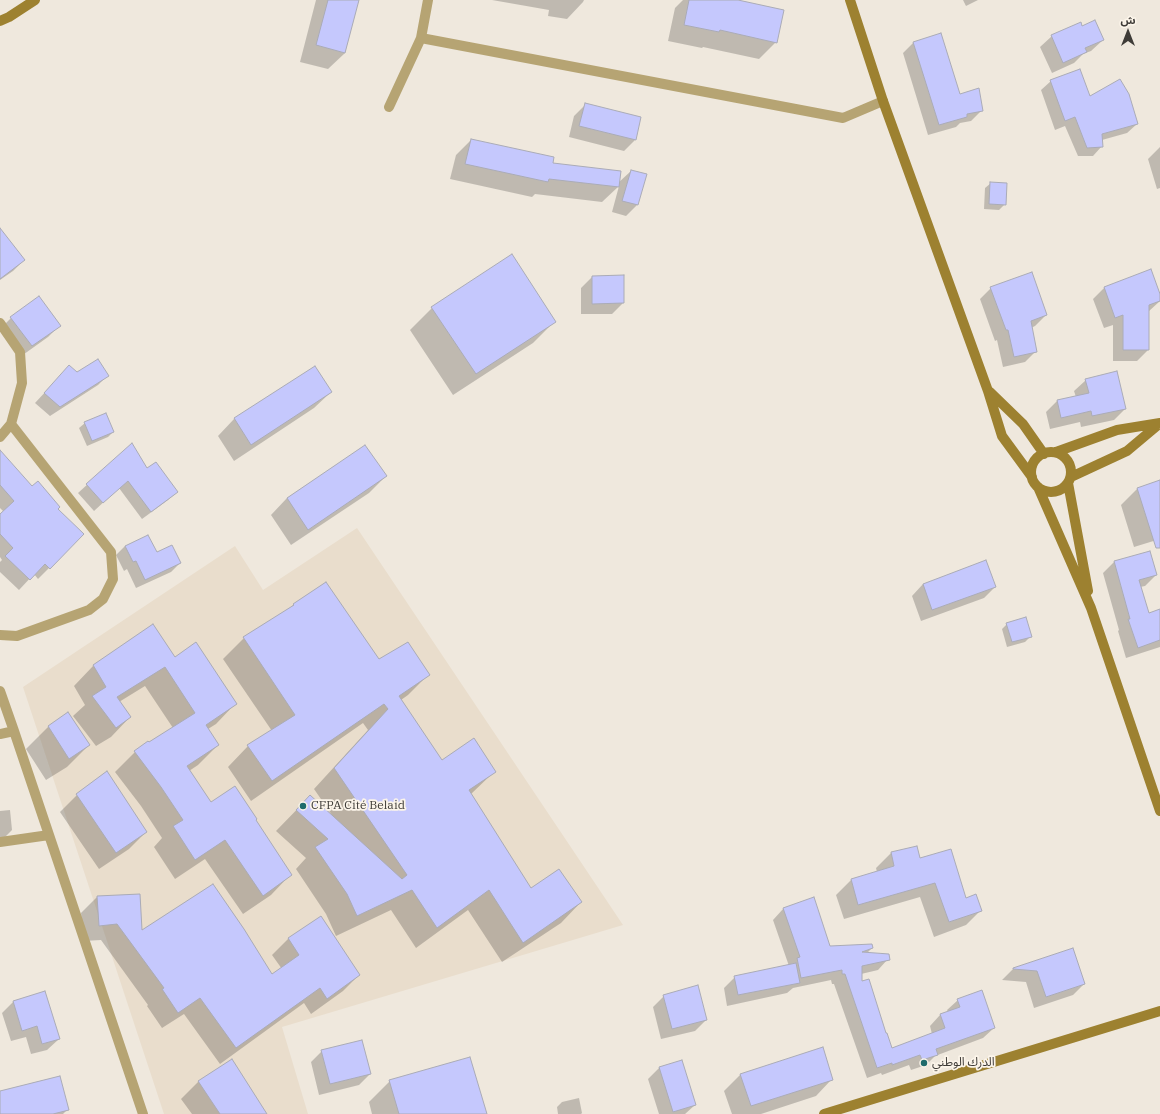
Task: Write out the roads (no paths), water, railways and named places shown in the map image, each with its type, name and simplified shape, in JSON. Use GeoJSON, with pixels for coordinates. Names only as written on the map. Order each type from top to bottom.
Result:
{"type":"FeatureCollection","features":[{"type":"Feature","properties":{"kind":"street"},"geometry":{"type":"LineString","coordinates":[[0,21],[9,17],[35,0]]}},
{"type":"Feature","properties":{"kind":"street"},"geometry":{"type":"LineString","coordinates":[[389,108],[421,38],[428,0]]}},
{"type":"Feature","properties":{"kind":"street"},"geometry":{"type":"LineString","coordinates":[[850,0],[883,101],[988,391],[1002,436],[1032,476]]}},
{"type":"Feature","properties":{"kind":"street"},"geometry":{"type":"LineString","coordinates":[[421,38],[843,118],[883,101]]}},
{"type":"Feature","properties":{"kind":"street"},"geometry":{"type":"LineString","coordinates":[[0,323],[20,352],[22,383],[11,424],[0,437]]}},
{"type":"Feature","properties":{"kind":"street"},"geometry":{"type":"LineString","coordinates":[[988,391],[1023,424],[1044,454]]}},
{"type":"Feature","properties":{"kind":"street"},"geometry":{"type":"LineString","coordinates":[[1038,487],[1051,492],[1063,488],[1069,480],[1127,451],[1160,423]]}},
{"type":"Feature","properties":{"kind":"street"},"geometry":{"type":"LineString","coordinates":[[1160,423],[1117,430],[1056,452],[1044,454],[1035,460],[1031,470],[1034,482],[1038,487],[1091,608],[1160,811]]}},
{"type":"Feature","properties":{"kind":"street"},"geometry":{"type":"LineString","coordinates":[[0,635],[17,636],[89,610],[103,599],[113,579],[111,552],[11,424]]}},
{"type":"Feature","properties":{"kind":"street"},"geometry":{"type":"LineString","coordinates":[[1056,452],[1067,459],[1070,465],[1071,471],[1069,480],[1091,608]]}},
{"type":"Feature","properties":{"kind":"street"},"geometry":{"type":"LineString","coordinates":[[0,691],[143,1114]]}},
{"type":"Feature","properties":{"kind":"street"},"geometry":{"type":"LineString","coordinates":[[0,734],[14,731]]}},
{"type":"Feature","properties":{"kind":"street"},"geometry":{"type":"LineString","coordinates":[[0,842],[49,835]]}},
{"type":"Feature","properties":{"kind":"street"},"geometry":{"type":"LineString","coordinates":[[824,1114],[1160,1011]]}},
{"type":"Feature","properties":{"kind":"place","name":"CFPA Cité Belaid"},"geometry":{"type":"Point","coordinates":[303,806]}},
{"type":"Feature","properties":{"kind":"place","name":"الدرك الوطني"},"geometry":{"type":"Point","coordinates":[924,1063]}}]}
